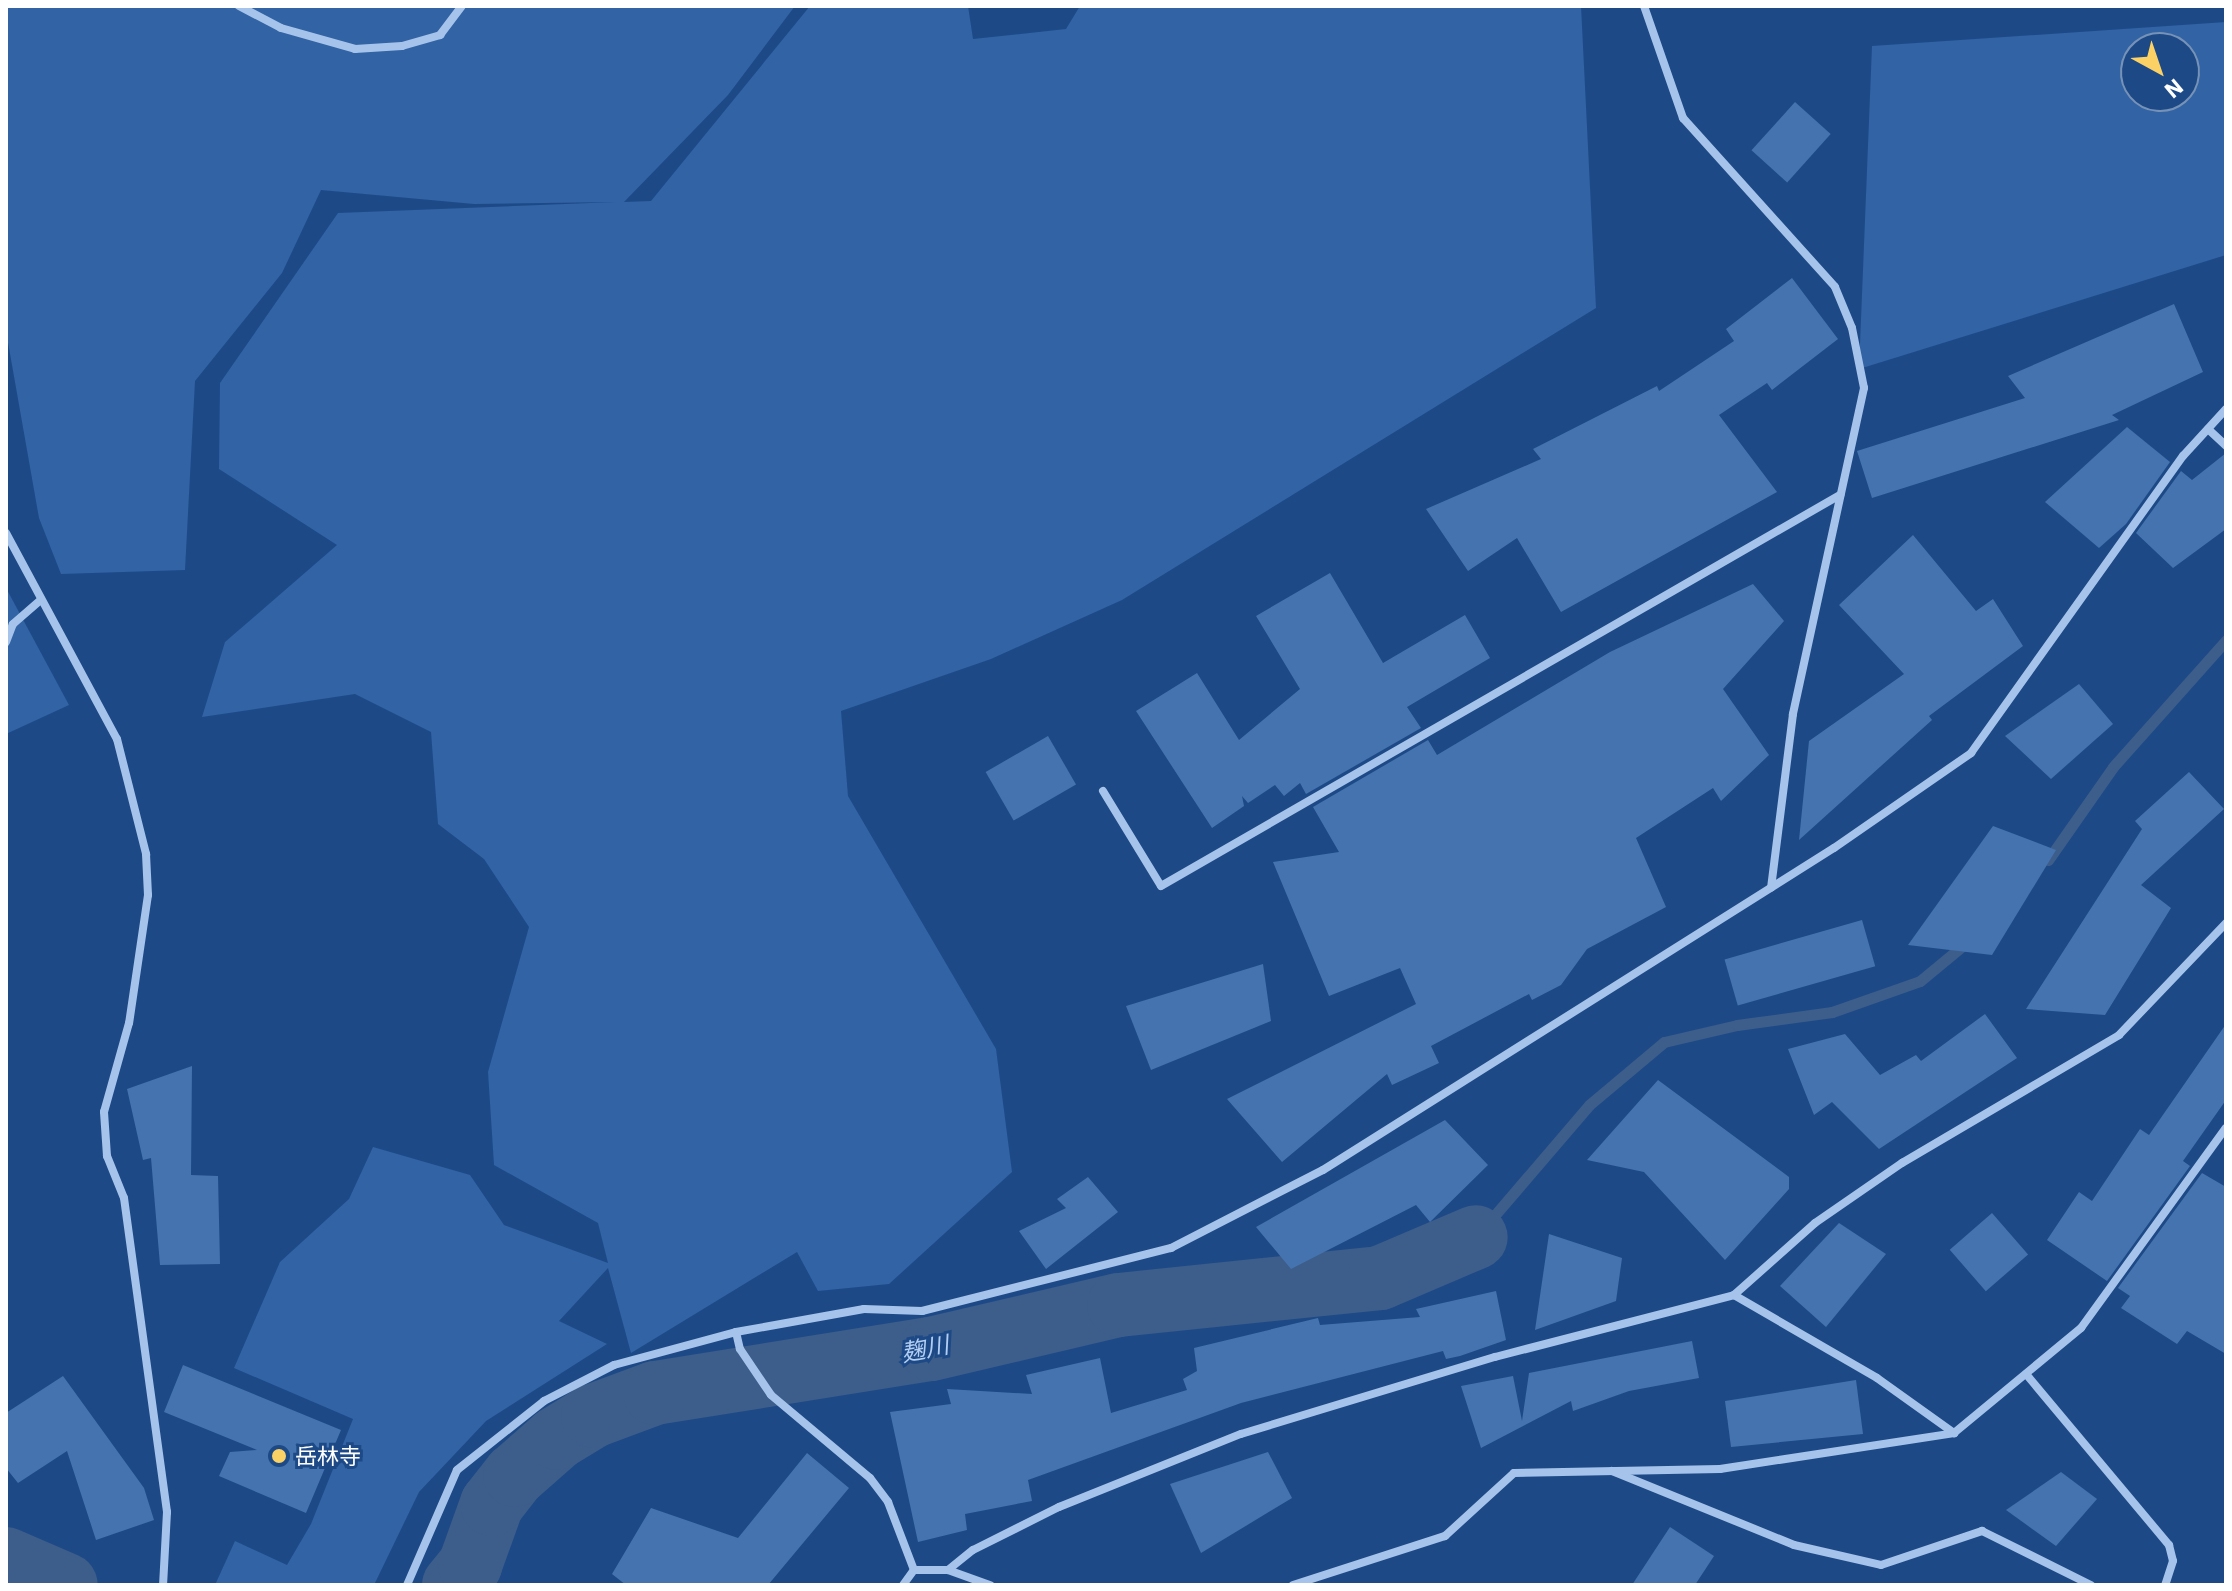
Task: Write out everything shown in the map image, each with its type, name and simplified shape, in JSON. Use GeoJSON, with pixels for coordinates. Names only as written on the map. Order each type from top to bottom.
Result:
{"type":"FeatureCollection","features":[{"type":"Feature","properties":{"kind":"street"},"geometry":{"type":"LineString","coordinates":[[239,6],[281,28],[355,49],[402,46],[440,35],[462,6]]}},
{"type":"Feature","properties":{"kind":"street"},"geometry":{"type":"LineString","coordinates":[[1644,6],[1683,118],[1835,287],[1852,328],[1864,388],[1793,714],[1771,888]]}},
{"type":"Feature","properties":{"kind":"street"},"geometry":{"type":"LineString","coordinates":[[407,1585],[457,1470],[544,1401],[614,1365],[736,1332],[864,1309],[922,1311],[1171,1248],[1323,1170],[1771,888],[1971,753],[2183,456],[2226,409]]}},
{"type":"Feature","properties":{"kind":"street"},"geometry":{"type":"LineString","coordinates":[[2208,429],[2226,446]]}},
{"type":"Feature","properties":{"kind":"street"},"geometry":{"type":"LineString","coordinates":[[1103,791],[1161,886],[1840,495]]}},
{"type":"Feature","properties":{"kind":"street"},"geometry":{"type":"LineString","coordinates":[[6,533],[117,739],[146,854],[148,895],[129,1023],[104,1112],[107,1156],[124,1198],[167,1512],[163,1585]]}},
{"type":"Feature","properties":{"kind":"street"},"geometry":{"type":"LineString","coordinates":[[6,642],[13,624],[41,600]]}},
{"type":"Feature","properties":{"kind":"street"},"geometry":{"type":"LineString","coordinates":[[948,1570],[973,1550],[1059,1507],[1241,1434],[1495,1357],[1734,1295],[1815,1223],[1902,1163],[2119,1035],[2226,923]]}},
{"type":"Feature","properties":{"kind":"street"},"geometry":{"type":"LineString","coordinates":[[1293,1585],[1445,1536],[1514,1473],[1720,1469],[1954,1433],[2081,1328],[2226,1128]]}},
{"type":"Feature","properties":{"kind":"street"},"geometry":{"type":"LineString","coordinates":[[1734,1295],[1877,1378],[1954,1433]]}},
{"type":"Feature","properties":{"kind":"street"},"geometry":{"type":"LineString","coordinates":[[736,1332],[740,1349],[771,1395],[870,1478],[888,1502],[914,1570]]}},
{"type":"Feature","properties":{"kind":"street"},"geometry":{"type":"LineString","coordinates":[[2026,1374],[2169,1545],[2173,1561],[2165,1585]]}},
{"type":"Feature","properties":{"kind":"street"},"geometry":{"type":"LineString","coordinates":[[1607,1469],[1823,1552],[1881,1565],[1982,1531],[2091,1585]]}},
{"type":"Feature","properties":{"kind":"street"},"geometry":{"type":"LineString","coordinates":[[914,1570],[948,1570],[990,1585]]}},
{"type":"Feature","properties":{"kind":"street"},"geometry":{"type":"LineString","coordinates":[[903,1585],[914,1570]]}},
{"type":"Feature","properties":{"kind":"shaded area"},"geometry":{"type":"Polygon","coordinates":[[[6,6],[795,6],[728,95],[624,202],[651,201],[810,6],[968,6],[973,39],[1066,29],[1080,6],[1581,6],[1596,308],[1122,600],[991,659],[841,711],[848,796],[996,1049],[1012,1172],[889,1284],[818,1291],[797,1252],[631,1353],[608,1268],[559,1321],[607,1344],[486,1421],[419,1492],[374,1585],[215,1585],[235,1541],[287,1565],[311,1524],[353,1419],[234,1368],[280,1262],[349,1199],[373,1147],[470,1175],[504,1225],[608,1263],[598,1223],[494,1165],[488,1072],[529,927],[484,859],[438,824],[431,732],[355,694],[202,717],[225,642],[337,545],[219,469],[220,383],[338,213],[616,202],[474,204],[321,190],[282,273],[195,381],[185,570],[61,574],[39,518],[6,331],[6,6]]]}},
{"type":"Feature","properties":{"kind":"shaded area"},"geometry":{"type":"Polygon","coordinates":[[[2226,22],[2226,255],[1859,369],[1872,46],[2226,22]]]}},
{"type":"Feature","properties":{"kind":"shaded area"},"geometry":{"type":"Polygon","coordinates":[[[6,588],[69,705],[6,734],[6,588]]]}},
{"type":"Feature","properties":{"kind":"building"},"geometry":{"type":"Polygon","coordinates":[[[1795,102],[1831,134],[1787,182],[1752,150],[1795,102]]]}},
{"type":"Feature","properties":{"kind":"building"},"geometry":{"type":"Polygon","coordinates":[[[1792,278],[1838,339],[1772,390],[1767,383],[1719,415],[1777,492],[1561,612],[1517,538],[1468,571],[1426,509],[1541,459],[1533,449],[1657,386],[1659,391],[1734,341],[1726,329],[1792,278]]]}},
{"type":"Feature","properties":{"kind":"building"},"geometry":{"type":"Polygon","coordinates":[[[2174,304],[2203,372],[2112,415],[2119,420],[1872,498],[1857,451],[2025,398],[2008,376],[2174,304]]]}},
{"type":"Feature","properties":{"kind":"building"},"geometry":{"type":"Polygon","coordinates":[[[2127,427],[2170,462],[2126,524],[2099,548],[2045,502],[2127,427]]]}},
{"type":"Feature","properties":{"kind":"building"},"geometry":{"type":"Polygon","coordinates":[[[2226,453],[2226,529],[2173,568],[2136,533],[2181,471],[2192,480],[2226,453]]]}},
{"type":"Feature","properties":{"kind":"building"},"geometry":{"type":"Polygon","coordinates":[[[1913,535],[1976,611],[1993,599],[2023,646],[1929,716],[1932,720],[1799,840],[1809,741],[1904,674],[1839,605],[1913,535]]]}},
{"type":"Feature","properties":{"kind":"building"},"geometry":{"type":"Polygon","coordinates":[[[1330,573],[1383,663],[1465,615],[1490,658],[1407,707],[1421,728],[1306,794],[1300,783],[1284,796],[1275,785],[1248,803],[1242,796],[1244,806],[1212,828],[1136,711],[1197,673],[1239,740],[1300,689],[1256,616],[1330,573]]]}},
{"type":"Feature","properties":{"kind":"building"},"geometry":{"type":"Polygon","coordinates":[[[1753,584],[1784,621],[1723,689],[1769,755],[1721,801],[1713,788],[1636,838],[1666,907],[1587,949],[1561,985],[1532,1000],[1529,994],[1431,1046],[1439,1063],[1392,1085],[1387,1074],[1282,1162],[1227,1099],[1416,1004],[1400,968],[1329,996],[1273,862],[1339,852],[1313,807],[1428,740],[1437,755],[1610,652],[1753,584]]]}},
{"type":"Feature","properties":{"kind":"building"},"geometry":{"type":"Polygon","coordinates":[[[2079,684],[2113,724],[2051,779],[2005,736],[2079,684]]]}},
{"type":"Feature","properties":{"kind":"building"},"geometry":{"type":"Polygon","coordinates":[[[1048,736],[1076,784],[1014,820],[986,772],[1048,736]]]}},
{"type":"Feature","properties":{"kind":"building"},"geometry":{"type":"Polygon","coordinates":[[[2189,772],[2224,809],[2141,885],[2171,908],[2105,1015],[2026,1009],[2142,829],[2135,821],[2189,772]]]}},
{"type":"Feature","properties":{"kind":"building"},"geometry":{"type":"Polygon","coordinates":[[[1993,826],[2056,850],[1992,955],[1908,945],[1993,826]]]}},
{"type":"Feature","properties":{"kind":"building"},"geometry":{"type":"Polygon","coordinates":[[[1862,920],[1875,966],[1738,1006],[1725,959],[1862,920]]]}},
{"type":"Feature","properties":{"kind":"building"},"geometry":{"type":"Polygon","coordinates":[[[1263,964],[1271,1021],[1151,1070],[1126,1006],[1263,964]]]}},
{"type":"Feature","properties":{"kind":"building"},"geometry":{"type":"Polygon","coordinates":[[[1985,1014],[2017,1058],[1879,1149],[1832,1102],[1814,1115],[1788,1049],[1845,1034],[1880,1075],[1916,1055],[1921,1061],[1985,1014]]]}},
{"type":"Feature","properties":{"kind":"building"},"geometry":{"type":"Polygon","coordinates":[[[2226,1024],[2226,1100],[2183,1161],[2190,1166],[2107,1281],[2047,1240],[2079,1192],[2092,1201],[2140,1129],[2149,1135],[2226,1024]]]}},
{"type":"Feature","properties":{"kind":"building"},"geometry":{"type":"Polygon","coordinates":[[[192,1066],[191,1175],[218,1176],[220,1264],[160,1265],[151,1158],[143,1160],[127,1089],[192,1066]]]}},
{"type":"Feature","properties":{"kind":"building"},"geometry":{"type":"Polygon","coordinates":[[[1658,1080],[1789,1177],[1789,1189],[1725,1260],[1644,1172],[1587,1160],[1658,1080]]]}},
{"type":"Feature","properties":{"kind":"building"},"geometry":{"type":"Polygon","coordinates":[[[1445,1120],[1488,1165],[1430,1222],[1416,1205],[1291,1269],[1256,1227],[1445,1120]]]}},
{"type":"Feature","properties":{"kind":"building"},"geometry":{"type":"Polygon","coordinates":[[[2202,1173],[2226,1187],[2226,1354],[2187,1331],[2177,1344],[2121,1308],[2130,1296],[2118,1288],[2202,1173]]]}},
{"type":"Feature","properties":{"kind":"building"},"geometry":{"type":"Polygon","coordinates":[[[1088,1177],[1118,1212],[1046,1269],[1019,1231],[1066,1208],[1057,1199],[1088,1177]]]}},
{"type":"Feature","properties":{"kind":"building"},"geometry":{"type":"Polygon","coordinates":[[[1992,1213],[2028,1255],[1986,1291],[1950,1250],[1992,1213]]]}},
{"type":"Feature","properties":{"kind":"building"},"geometry":{"type":"Polygon","coordinates":[[[1839,1223],[1886,1254],[1826,1327],[1780,1286],[1839,1223]]]}},
{"type":"Feature","properties":{"kind":"building"},"geometry":{"type":"Polygon","coordinates":[[[1549,1234],[1622,1258],[1616,1301],[1535,1330],[1549,1234]]]}},
{"type":"Feature","properties":{"kind":"building"},"geometry":{"type":"Polygon","coordinates":[[[1496,1291],[1506,1340],[1460,1356],[1446,1359],[1443,1351],[1241,1403],[1028,1480],[1032,1501],[965,1514],[967,1530],[918,1542],[890,1412],[951,1404],[947,1389],[1032,1394],[1026,1375],[1100,1358],[1111,1413],[1187,1390],[1183,1379],[1197,1371],[1194,1348],[1318,1318],[1320,1325],[1420,1317],[1416,1309],[1496,1291]]]}},
{"type":"Feature","properties":{"kind":"building"},"geometry":{"type":"Polygon","coordinates":[[[1692,1341],[1699,1378],[1629,1391],[1573,1411],[1571,1401],[1481,1448],[1461,1386],[1513,1376],[1522,1421],[1529,1373],[1692,1341]]]}},
{"type":"Feature","properties":{"kind":"building","name":"岳林寺"},"geometry":{"type":"Polygon","coordinates":[[[183,1365],[341,1430],[306,1513],[219,1476],[230,1452],[257,1450],[164,1412],[183,1365]]]}},
{"type":"Feature","properties":{"kind":"building"},"geometry":{"type":"Polygon","coordinates":[[[63,1376],[144,1488],[154,1520],[96,1540],[67,1451],[18,1483],[6,1468],[6,1413],[63,1376]]]}},
{"type":"Feature","properties":{"kind":"building"},"geometry":{"type":"Polygon","coordinates":[[[1856,1380],[1863,1434],[1731,1447],[1725,1401],[1856,1380]]]}},
{"type":"Feature","properties":{"kind":"building"},"geometry":{"type":"Polygon","coordinates":[[[1268,1452],[1292,1498],[1201,1553],[1170,1484],[1268,1452]]]}},
{"type":"Feature","properties":{"kind":"building"},"geometry":{"type":"Polygon","coordinates":[[[807,1453],[849,1488],[768,1585],[626,1585],[612,1574],[651,1508],[738,1538],[807,1453]]]}},
{"type":"Feature","properties":{"kind":"building"},"geometry":{"type":"Polygon","coordinates":[[[2061,1472],[2097,1499],[2056,1546],[2006,1510],[2061,1472]]]}},
{"type":"Feature","properties":{"kind":"building"},"geometry":{"type":"Polygon","coordinates":[[[1670,1527],[1714,1556],[1695,1585],[1632,1585],[1670,1527]]]}},
{"type":"Feature","properties":{"kind":"waterway"},"geometry":{"type":"LineString","coordinates":[[2048,860],[2113,767],[2226,640]]}},
{"type":"Feature","properties":{"kind":"waterway"},"geometry":{"type":"LineString","coordinates":[[1476,1237],[1589,1105],[1664,1042],[1737,1025],[1832,1012],[1920,981],[1966,943]]}},
{"type":"Feature","properties":{"kind":"waterway","name":"麹川"},"geometry":{"type":"LineString","coordinates":[[454,1585],[470,1565],[492,1504],[515,1475],[557,1438],[593,1416],[655,1393],[931,1349],[1119,1305],[1380,1278],[1476,1237]]}},
{"type":"Feature","properties":{"kind":"waterway","name":"麹川"},"geometry":{"type":"LineString","coordinates":[[6,1559],[66,1585]]}},
{"type":"Feature","properties":{"kind":"place","name":"岳林寺"},"geometry":{"type":"Point","coordinates":[279,1456]}}]}
